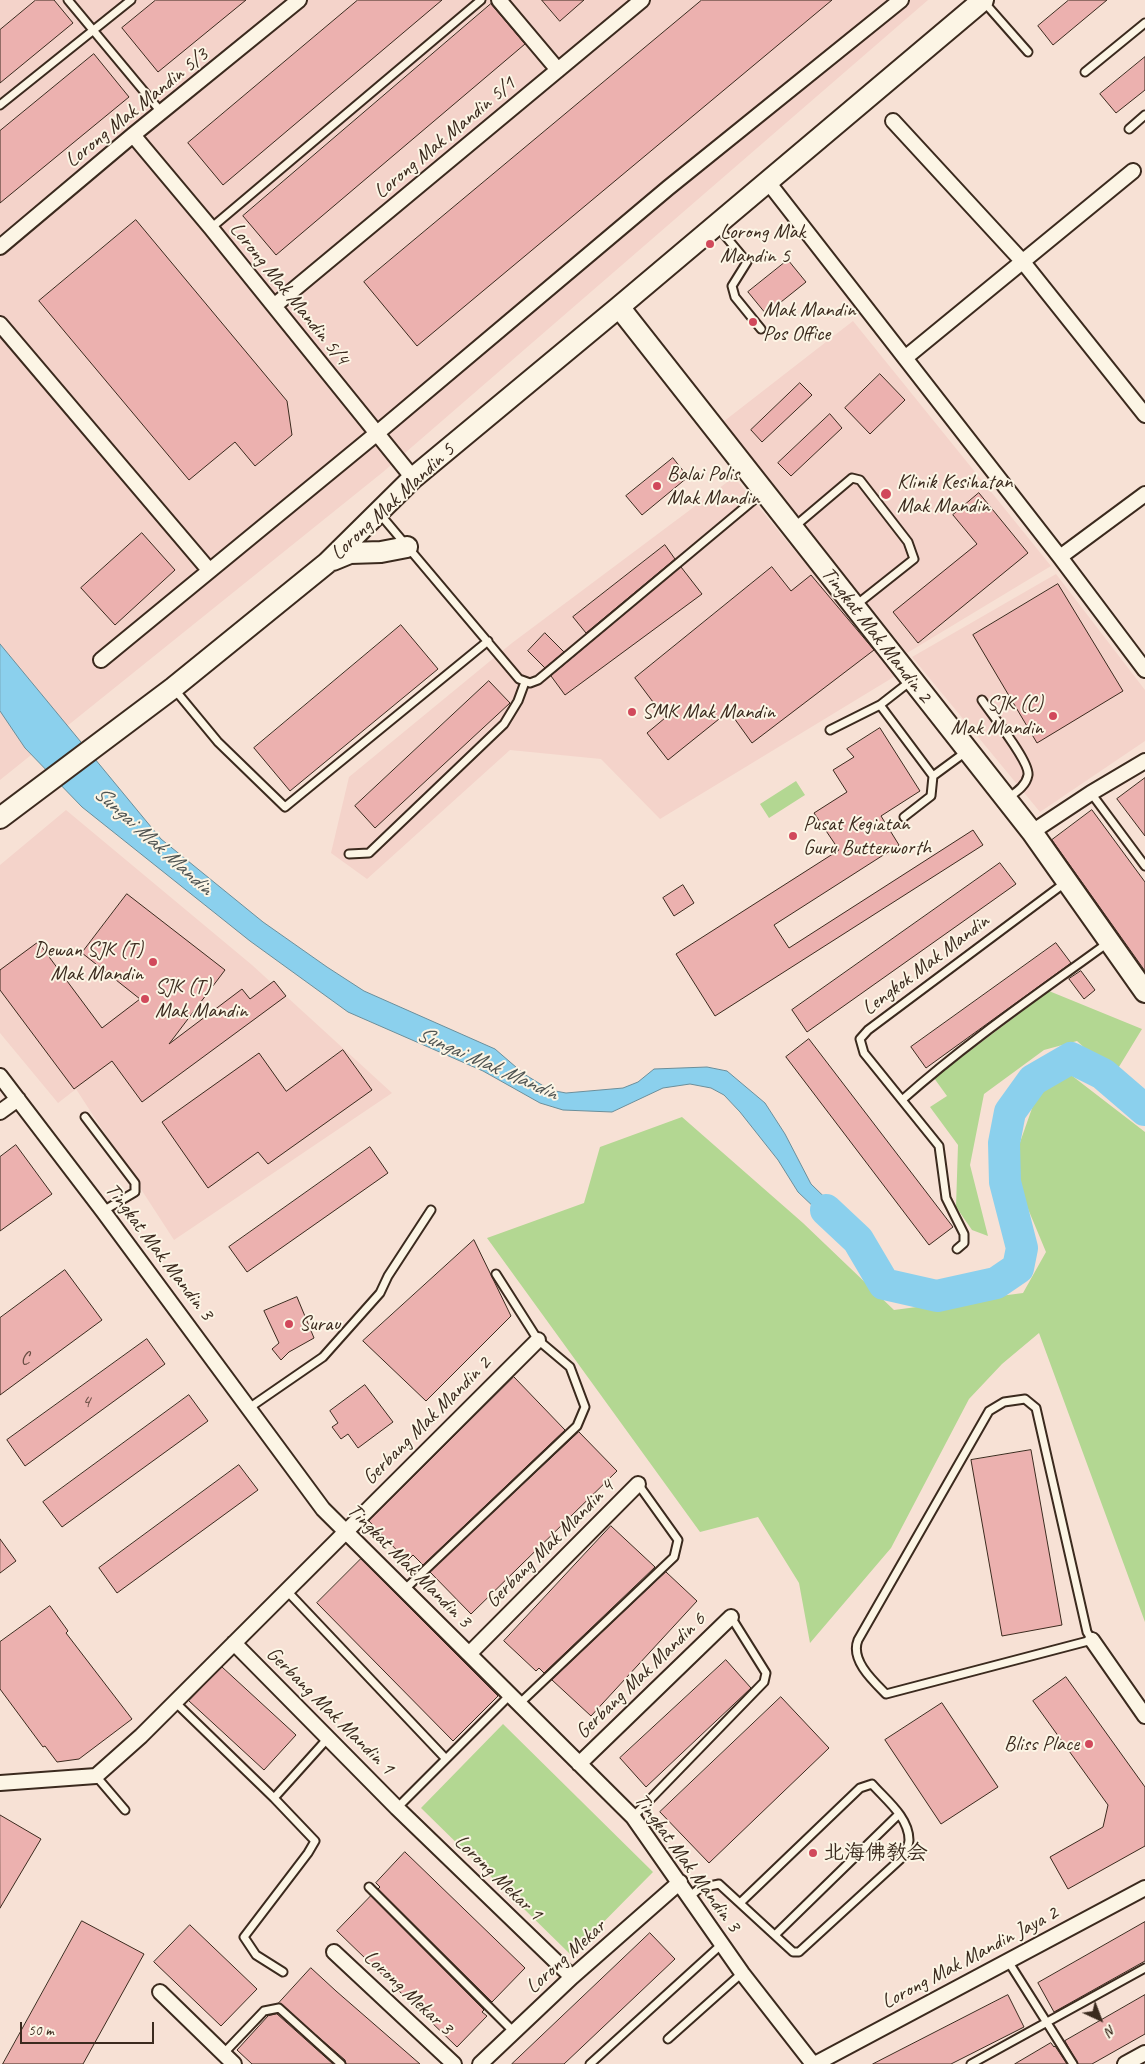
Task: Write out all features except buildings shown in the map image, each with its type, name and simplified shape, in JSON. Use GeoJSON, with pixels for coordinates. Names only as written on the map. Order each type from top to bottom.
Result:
{"type":"FeatureCollection","features":[{"type":"Feature","properties":{"kind":"street","name":"Lorong Mak Mandin 5/3"},"geometry":{"type":"LineString","coordinates":[[0,247],[133,135],[300,0]]}},
{"type":"Feature","properties":{"kind":"street"},"geometry":{"type":"LineString","coordinates":[[499,0],[558,70]]}},
{"type":"Feature","properties":{"kind":"street","name":"Lorong Mak Mandin 5/1"},"geometry":{"type":"LineString","coordinates":[[274,306],[642,0]]}},
{"type":"Feature","properties":{"kind":"street"},"geometry":{"type":"LineString","coordinates":[[101,660],[376,434],[668,188],[901,0]]}},
{"type":"Feature","properties":{"kind":"street","name":"Lorong Mak Mandin 5"},"geometry":{"type":"LineString","coordinates":[[6,814],[173,688],[326,563],[379,513],[412,478],[619,307],[983,0]]}},
{"type":"Feature","properties":{"kind":"street"},"geometry":{"type":"LineString","coordinates":[[893,121],[1023,262],[1145,415]]}},
{"type":"Feature","properties":{"kind":"street","name":"Lorong Mak Mandin 5/4"},"geometry":{"type":"LineString","coordinates":[[133,135],[211,228],[412,478]]}},
{"type":"Feature","properties":{"kind":"street"},"geometry":{"type":"LineString","coordinates":[[906,358],[1133,171]]}},
{"type":"Feature","properties":{"kind":"street"},"geometry":{"type":"LineString","coordinates":[[768,182],[1060,557],[1145,670]]}},
{"type":"Feature","properties":{"kind":"street","name":"Tingkat Mak Mandin 2"},"geometry":{"type":"LineString","coordinates":[[619,307],[1032,832],[1145,992]]}},
{"type":"Feature","properties":{"kind":"street"},"geometry":{"type":"LineString","coordinates":[[0,324],[210,570]]}},
{"type":"Feature","properties":{"kind":"street"},"geometry":{"type":"LineString","coordinates":[[1060,557],[1145,494]]}},
{"type":"Feature","properties":{"kind":"street"},"geometry":{"type":"LineString","coordinates":[[326,563],[350,553],[381,552],[407,547]]}},
{"type":"Feature","properties":{"kind":"street"},"geometry":{"type":"LineString","coordinates":[[1032,832],[1091,793],[1145,761]]}},
{"type":"Feature","properties":{"kind":"street","name":"Tingkat Mak Mandin 3"},"geometry":{"type":"LineString","coordinates":[[0,1076],[103,1211],[323,1509],[633,1817],[742,1973],[814,2064]]}},
{"type":"Feature","properties":{"kind":"street"},"geometry":{"type":"LineString","coordinates":[[0,1112],[18,1099]]}},
{"type":"Feature","properties":{"kind":"street","name":"Gerbang Mak Mandin 2"},"geometry":{"type":"LineString","coordinates":[[96,1776],[142,1736],[538,1340]]}},
{"type":"Feature","properties":{"kind":"street","name":"Gerbang Mak Mandin 4"},"geometry":{"type":"LineString","coordinates":[[469,1654],[638,1484]]}},
{"type":"Feature","properties":{"kind":"street","name":"Gerbang Mak Mandin 6"},"geometry":{"type":"LineString","coordinates":[[579,1764],[731,1617]]}},
{"type":"Feature","properties":{"kind":"street"},"geometry":{"type":"LineString","coordinates":[[1092,1640],[1145,1716]]}},
{"type":"Feature","properties":{"kind":"street","name":"Gerbang Mak Mandin 1"},"geometry":{"type":"LineString","coordinates":[[234,1643],[397,1808]]}},
{"type":"Feature","properties":{"kind":"street"},"geometry":{"type":"LineString","coordinates":[[0,1783],[96,1776]]}},
{"type":"Feature","properties":{"kind":"street","name":"Lorong Mekar 1"},"geometry":{"type":"LineString","coordinates":[[397,1808],[572,1977]]}},
{"type":"Feature","properties":{"kind":"street","name":"Lorong Mekar"},"geometry":{"type":"LineString","coordinates":[[480,2064],[572,1977],[680,1882]]}},
{"type":"Feature","properties":{"kind":"street","name":"Lorong Mak Mandin Jaya 2"},"geometry":{"type":"LineString","coordinates":[[814,2064],[1145,1888]]}},
{"type":"Feature","properties":{"kind":"street","name":"Lorong Mekar 3"},"geometry":{"type":"LineString","coordinates":[[334,1952],[454,2064]]}},
{"type":"Feature","properties":{"kind":"street"},"geometry":{"type":"LineString","coordinates":[[160,1992],[234,2064]]}},
{"type":"Feature","properties":{"kind":"street"},"geometry":{"type":"LineString","coordinates":[[1125,2064],[1145,2053]]}},
{"type":"Feature","properties":{"kind":"lane"},"geometry":{"type":"LineString","coordinates":[[68,0],[162,113]]}},
{"type":"Feature","properties":{"kind":"lane"},"geometry":{"type":"LineString","coordinates":[[0,105],[131,0]]}},
{"type":"Feature","properties":{"kind":"lane"},"geometry":{"type":"LineString","coordinates":[[211,228],[481,0]]}},
{"type":"Feature","properties":{"kind":"lane"},"geometry":{"type":"LineString","coordinates":[[983,0],[1028,52]]}},
{"type":"Feature","properties":{"kind":"lane"},"geometry":{"type":"LineString","coordinates":[[1085,72],[1145,23]]}},
{"type":"Feature","properties":{"kind":"lane"},"geometry":{"type":"LineString","coordinates":[[1129,129],[1145,115]]}},
{"type":"Feature","properties":{"kind":"lane"},"geometry":{"type":"LineString","coordinates":[[716,224],[747,262],[732,286],[735,297],[761,329]]}},
{"type":"Feature","properties":{"kind":"lane"},"geometry":{"type":"LineString","coordinates":[[793,528],[852,478],[860,480],[908,542],[914,559],[854,606]]}},
{"type":"Feature","properties":{"kind":"lane"},"geometry":{"type":"LineString","coordinates":[[379,513],[520,679],[530,683],[538,680],[764,492]]}},
{"type":"Feature","properties":{"kind":"lane"},"geometry":{"type":"LineString","coordinates":[[173,688],[218,742],[285,807],[488,641]]}},
{"type":"Feature","properties":{"kind":"lane"},"geometry":{"type":"LineString","coordinates":[[830,730],[880,704],[912,680]]}},
{"type":"Feature","properties":{"kind":"lane"},"geometry":{"type":"LineString","coordinates":[[348,854],[369,853],[504,724],[518,701],[525,682]]}},
{"type":"Feature","properties":{"kind":"lane"},"geometry":{"type":"LineString","coordinates":[[982,700],[1026,762],[1028,775],[1023,787],[1006,800]]}},
{"type":"Feature","properties":{"kind":"lane"},"geometry":{"type":"LineString","coordinates":[[880,704],[933,776],[931,796],[904,817]]}},
{"type":"Feature","properties":{"kind":"lane"},"geometry":{"type":"LineString","coordinates":[[933,776],[967,750]]}},
{"type":"Feature","properties":{"kind":"lane"},"geometry":{"type":"LineString","coordinates":[[1091,793],[1145,866]]}},
{"type":"Feature","properties":{"kind":"lane","name":"Lengkok Mak Mandin"},"geometry":{"type":"LineString","coordinates":[[957,1249],[964,1243],[964,1234],[946,1198],[939,1146],[864,1053],[860,1039],[868,1030],[1067,882]]}},
{"type":"Feature","properties":{"kind":"lane"},"geometry":{"type":"LineString","coordinates":[[902,1100],[982,1034],[1110,942]]}},
{"type":"Feature","properties":{"kind":"lane"},"geometry":{"type":"LineString","coordinates":[[85,1117],[135,1182],[135,1192],[103,1211]]}},
{"type":"Feature","properties":{"kind":"lane"},"geometry":{"type":"LineString","coordinates":[[249,1408],[324,1357],[380,1293],[388,1276],[431,1210]]}},
{"type":"Feature","properties":{"kind":"lane"},"geometry":{"type":"LineString","coordinates":[[404,1590],[577,1426],[585,1407],[570,1367],[538,1340],[496,1274]]}},
{"type":"Feature","properties":{"kind":"lane"},"geometry":{"type":"LineString","coordinates":[[1025,1399],[1036,1408],[1087,1632],[1092,1640],[886,1694],[857,1657],[855,1649],[858,1640],[942,1492],[990,1411],[1004,1402],[1025,1399]]}},
{"type":"Feature","properties":{"kind":"lane"},"geometry":{"type":"LineString","coordinates":[[397,1808],[446,1759],[515,1700],[674,1557],[678,1540],[638,1484]]}},
{"type":"Feature","properties":{"kind":"lane"},"geometry":{"type":"LineString","coordinates":[[287,1591],[446,1759]]}},
{"type":"Feature","properties":{"kind":"lane"},"geometry":{"type":"LineString","coordinates":[[633,1817],[764,1682],[766,1673],[731,1617]]}},
{"type":"Feature","properties":{"kind":"lane"},"geometry":{"type":"LineString","coordinates":[[175,1702],[274,1798],[315,1841],[308,1853],[244,1937],[256,1955],[283,1972]]}},
{"type":"Feature","properties":{"kind":"lane"},"geometry":{"type":"LineString","coordinates":[[274,1798],[328,1738]]}},
{"type":"Feature","properties":{"kind":"lane"},"geometry":{"type":"LineString","coordinates":[[96,1776],[125,1810]]}},
{"type":"Feature","properties":{"kind":"lane"},"geometry":{"type":"LineString","coordinates":[[689,1897],[700,1888],[719,1884],[793,1952],[799,1952],[904,1855],[909,1840],[906,1826],[899,1814],[872,1784],[860,1788],[740,1903]]}},
{"type":"Feature","properties":{"kind":"lane"},"geometry":{"type":"LineString","coordinates":[[775,1935],[899,1814]]}},
{"type":"Feature","properties":{"kind":"lane"},"geometry":{"type":"LineString","coordinates":[[369,1887],[514,2032]]}},
{"type":"Feature","properties":{"kind":"lane"},"geometry":{"type":"LineString","coordinates":[[590,2064],[722,1944]]}},
{"type":"Feature","properties":{"kind":"lane"},"geometry":{"type":"LineString","coordinates":[[1008,1961],[1073,2064]]}},
{"type":"Feature","properties":{"kind":"lane"},"geometry":{"type":"LineString","coordinates":[[971,2064],[1145,1968]]}},
{"type":"Feature","properties":{"kind":"lane"},"geometry":{"type":"LineString","coordinates":[[668,2039],[742,1973]]}},
{"type":"Feature","properties":{"kind":"lane"},"geometry":{"type":"LineString","coordinates":[[223,2054],[264,2011],[278,2008],[341,2064]]}},
{"type":"Feature","properties":{"kind":"shaded area"},"geometry":{"type":"Polygon","coordinates":[[[0,0],[928,0],[383,472],[0,780],[0,0]]]}},
{"type":"Feature","properties":{"kind":"shaded area","name":"Klinik Kesihatan Mak Mandin"},"geometry":{"type":"Polygon","coordinates":[[[853,321],[1051,566],[907,653],[723,422],[853,321]]]}},
{"type":"Feature","properties":{"kind":"shaded area","name":"SMK Mak Mandin"},"geometry":{"type":"Polygon","coordinates":[[[734,477],[897,675],[660,819],[601,759],[510,750],[367,879],[331,853],[349,777],[512,643],[734,477]]]}},
{"type":"Feature","properties":{"kind":"shaded area","name":"SJK (C) Mak Mandin"},"geometry":{"type":"Polygon","coordinates":[[[1056,574],[1145,690],[1145,741],[1040,812],[912,657],[1056,574]]]}},
{"type":"Feature","properties":{"kind":"shaded area","name":"SJK (T) Mak Mandin"},"geometry":{"type":"Polygon","coordinates":[[[66,810],[252,965],[392,1093],[174,1240],[76,1089],[58,1103],[0,1033],[0,865],[66,810]]]}},
{"type":"Feature","properties":{"kind":"green space"},"geometry":{"type":"Polygon","coordinates":[[[796,781],[805,795],[769,818],[760,804],[796,781]]]}},
{"type":"Feature","properties":{"kind":"green space"},"geometry":{"type":"Polygon","coordinates":[[[1049,991],[1142,1029],[1114,1075],[1077,1041],[1044,1050],[984,1094],[970,1165],[988,1236],[972,1230],[956,1207],[958,1145],[930,1107],[947,1096],[934,1078],[1049,991]]]}},
{"type":"Feature","properties":{"kind":"green space"},"geometry":{"type":"Polygon","coordinates":[[[1071,1075],[1145,1132],[1145,1622],[1039,1333],[1002,1364],[969,1399],[891,1548],[810,1643],[799,1583],[758,1517],[700,1532],[487,1238],[584,1203],[600,1147],[682,1117],[803,1223],[894,1310],[1023,1293],[1046,1252],[1011,1168],[1037,1094],[1071,1075]]]}},
{"type":"Feature","properties":{"kind":"green space"},"geometry":{"type":"Polygon","coordinates":[[[503,1724],[653,1872],[571,1955],[421,1808],[503,1724]]]}},
{"type":"Feature","properties":{"kind":"water"},"geometry":{"type":"Polygon","coordinates":[[[0,644],[161,839],[263,922],[327,967],[364,991],[495,1049],[524,1074],[550,1090],[566,1093],[623,1088],[638,1082],[654,1069],[707,1067],[727,1071],[765,1103],[785,1134],[811,1184],[848,1220],[858,1240],[838,1230],[798,1192],[778,1160],[740,1112],[724,1095],[711,1088],[690,1084],[663,1088],[612,1112],[563,1110],[540,1103],[483,1071],[348,1012],[250,941],[82,807],[25,748],[0,711],[0,644]]]}},
{"type":"Feature","properties":{"kind":"waterway","name":"Sungai Mak Mandin"},"geometry":{"type":"LineString","coordinates":[[826,1210],[858,1240],[884,1284],[937,1296],[996,1283],[1018,1268],[1022,1248],[1005,1182],[1004,1143],[1010,1112],[1033,1080],[1071,1058],[1103,1074],[1145,1110]]}},
{"type":"Feature","properties":{"kind":"place","name":"Lorong Mak Mandin 5"},"geometry":{"type":"Point","coordinates":[710,244]}},
{"type":"Feature","properties":{"kind":"place","name":"Mak Mandin Pos Office"},"geometry":{"type":"Point","coordinates":[753,322]}},
{"type":"Feature","properties":{"kind":"place","name":"Balai Polis Mak Mandin"},"geometry":{"type":"Point","coordinates":[657,486]}},
{"type":"Feature","properties":{"kind":"place","name":"Klinik Kesihatan Mak Mandin"},"geometry":{"type":"Point","coordinates":[886,494]}},
{"type":"Feature","properties":{"kind":"place","name":"SMK Mak Mandin"},"geometry":{"type":"Point","coordinates":[632,712]}},
{"type":"Feature","properties":{"kind":"place","name":"SJK (C) Mak Mandin"},"geometry":{"type":"Point","coordinates":[1053,716]}},
{"type":"Feature","properties":{"kind":"place","name":"Pusat Kegiatan Guru Butterworth"},"geometry":{"type":"Point","coordinates":[793,836]}},
{"type":"Feature","properties":{"kind":"place","name":"Dewan SJK (T) Mak Mandin"},"geometry":{"type":"Point","coordinates":[153,962]}},
{"type":"Feature","properties":{"kind":"place","name":"SJK (T) Mak Mandin"},"geometry":{"type":"Point","coordinates":[145,999]}},
{"type":"Feature","properties":{"kind":"place","name":"Surau"},"geometry":{"type":"Point","coordinates":[289,1324]}},
{"type":"Feature","properties":{"kind":"place","name":"Bliss Place"},"geometry":{"type":"Point","coordinates":[1089,1744]}},
{"type":"Feature","properties":{"kind":"place","name":"北海佛教会"},"geometry":{"type":"Point","coordinates":[813,1853]}}]}
